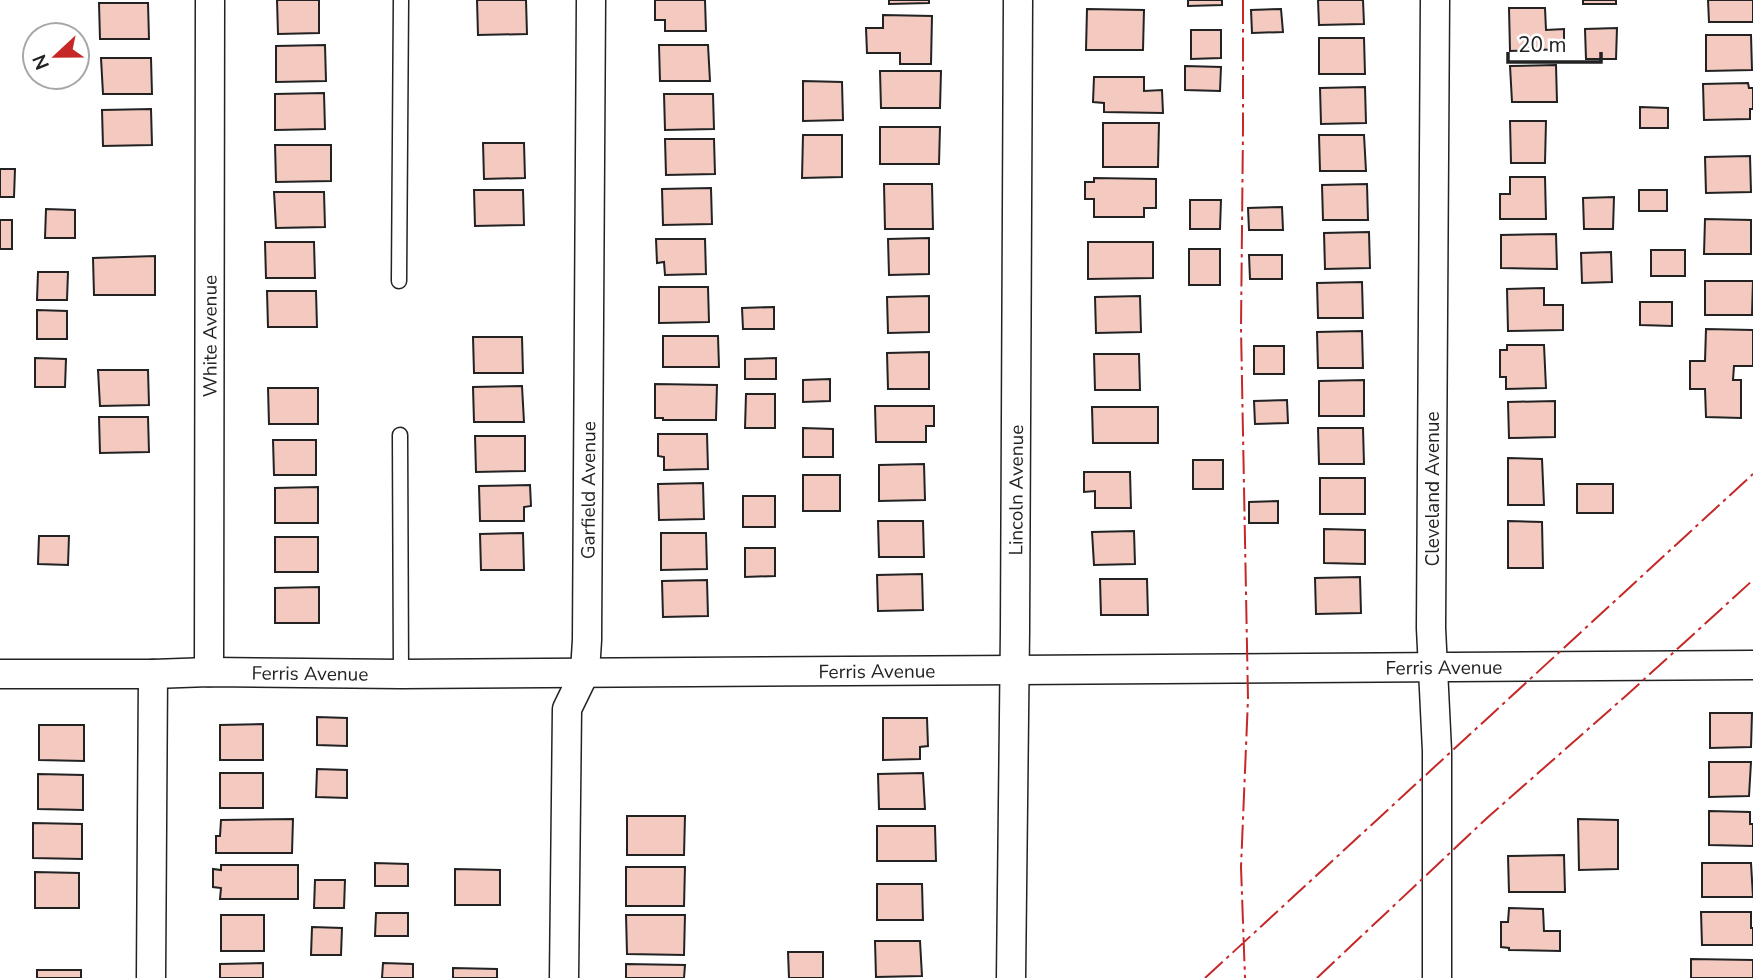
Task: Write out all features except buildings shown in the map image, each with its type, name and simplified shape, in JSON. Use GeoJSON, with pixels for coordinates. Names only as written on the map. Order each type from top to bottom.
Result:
{"type":"FeatureCollection","features":[{"type":"Feature","properties":{"kind":"street","name":"White Avenue"},"geometry":{"type":"LineString","coordinates":[[209,672],[210,0]]}},
{"type":"Feature","properties":{"kind":"street","name":"Garfield Avenue"},"geometry":{"type":"LineString","coordinates":[[564,978],[567,709],[585,672],[587,640],[591,0]]}},
{"type":"Feature","properties":{"kind":"street","name":"Lincoln Avenue"},"geometry":{"type":"LineString","coordinates":[[1011,978],[1018,0]]}},
{"type":"Feature","properties":{"kind":"street","name":"Cleveland Avenue"},"geometry":{"type":"LineString","coordinates":[[1435,0],[1431,614],[1437,751],[1437,978]]}},
{"type":"Feature","properties":{"kind":"street","name":"Ferris Avenue"},"geometry":{"type":"LineString","coordinates":[[0,674],[1753,665]]}},
{"type":"Feature","properties":{"kind":"street"},"geometry":{"type":"LineString","coordinates":[[151,978],[153,674]]}},
{"type":"Feature","properties":{"kind":"lane"},"geometry":{"type":"LineString","coordinates":[[399,281],[401,0]]}},
{"type":"Feature","properties":{"kind":"lane"},"geometry":{"type":"LineString","coordinates":[[400,435],[401,674]]}},
{"type":"Feature","properties":{"kind":"power"},"geometry":{"type":"LineString","coordinates":[[1243,0],[1241,328],[1248,699],[1241,867],[1245,978]]}},
{"type":"Feature","properties":{"kind":"power"},"geometry":{"type":"LineString","coordinates":[[1205,978],[1753,474]]}},
{"type":"Feature","properties":{"kind":"power"},"geometry":{"type":"LineString","coordinates":[[1317,978],[1487,818],[1753,580]]}}]}
